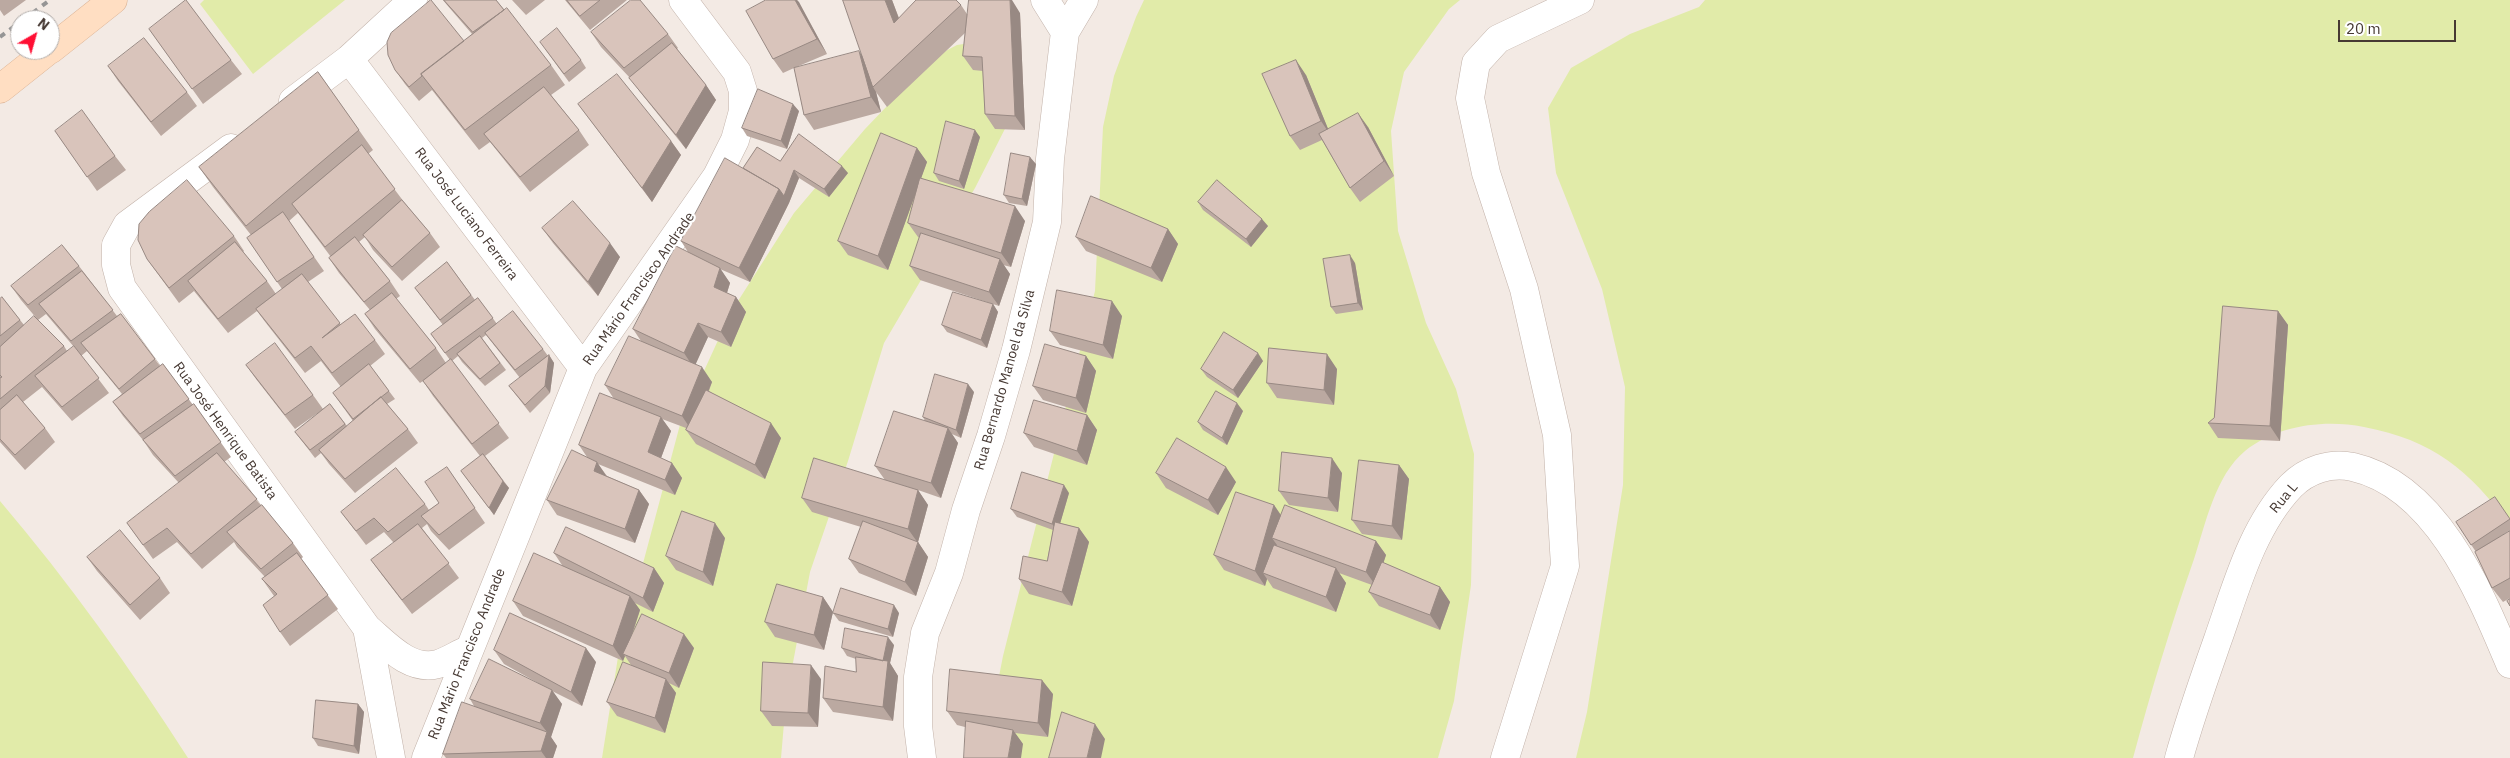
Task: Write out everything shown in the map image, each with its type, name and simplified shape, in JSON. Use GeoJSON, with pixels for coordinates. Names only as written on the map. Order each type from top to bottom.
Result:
{"type":"FeatureCollection","features":[{"type":"Feature","properties":{"kind":"street"},"geometry":{"type":"LineString","coordinates":[[60,42],[113,0]]}},
{"type":"Feature","properties":{"kind":"street"},"geometry":{"type":"LineString","coordinates":[[349,60],[413,0]]}},
{"type":"Feature","properties":{"kind":"street","name":"Rua Mário Francisco Andrade"},"geometry":{"type":"LineString","coordinates":[[426,758],[583,368],[717,176],[735,140],[743,111],[743,91],[737,72],[684,0]]}},
{"type":"Feature","properties":{"kind":"street"},"geometry":{"type":"LineString","coordinates":[[1045,0],[1065,32],[1084,0]]}},
{"type":"Feature","properties":{"kind":"street"},"geometry":{"type":"LineString","coordinates":[[1506,758],[1566,566],[1557,435],[1524,289],[1486,173],[1470,98],[1476,63],[1498,39],[1580,0]]}},
{"type":"Feature","properties":{"kind":"street","name":"Rua Bernardo Manoel da Silva"},"geometry":{"type":"LineString","coordinates":[[922,758],[918,726],[918,676],[925,633],[949,573],[966,510],[991,436],[1016,350],[1047,222],[1050,159],[1065,32]]}},
{"type":"Feature","properties":{"kind":"street"},"geometry":{"type":"LineString","coordinates":[[0,89],[37,60]]}},
{"type":"Feature","properties":{"kind":"street","name":"Rua José Henrique Batista"},"geometry":{"type":"LineString","coordinates":[[349,60],[127,225],[116,245],[116,265],[122,288],[367,628],[398,655],[422,666],[438,664],[468,650]]}},
{"type":"Feature","properties":{"kind":"street","name":"Rua José Luciano Ferreira"},"geometry":{"type":"LineString","coordinates":[[349,60],[583,368]]}},
{"type":"Feature","properties":{"kind":"street","name":"Rua L"},"geometry":{"type":"LineString","coordinates":[[2179,758],[2188,726],[2227,614],[2263,524],[2292,486],[2306,475],[2323,467],[2346,466],[2385,478],[2398,487],[2433,522],[2464,564],[2480,593],[2510,664]]}},
{"type":"Feature","properties":{"kind":"street","name":"Rua José Henrique Batista"},"geometry":{"type":"LineString","coordinates":[[367,628],[391,758]]}},
{"type":"Feature","properties":{"kind":"green space"},"geometry":{"type":"Polygon","coordinates":[[[204,0],[345,0],[253,74],[200,4],[204,0]]]}},
{"type":"Feature","properties":{"kind":"green space"},"geometry":{"type":"Polygon","coordinates":[[[1144,0],[1460,0],[1449,9],[1404,72],[1391,131],[1398,231],[1426,323],[1456,389],[1474,454],[1471,585],[1454,701],[1438,758],[983,758],[1003,656],[1095,291],[1103,127],[1114,76],[1144,0]]]}},
{"type":"Feature","properties":{"kind":"green space"},"geometry":{"type":"Polygon","coordinates":[[[1705,0],[2510,0],[2510,525],[2480,488],[2448,460],[2430,449],[2410,440],[2364,427],[2333,424],[2302,426],[2272,435],[2258,442],[2245,451],[2226,473],[2213,501],[2169,633],[2133,758],[1576,758],[1587,712],[1623,485],[1625,387],[1602,289],[1556,173],[1548,108],[1571,68],[1630,34],[1699,7],[1705,0]]]}},
{"type":"Feature","properties":{"kind":"green space"},"geometry":{"type":"Polygon","coordinates":[[[977,42],[1015,109],[975,188],[884,343],[848,461],[810,572],[786,700],[781,758],[602,758],[618,657],[681,421],[731,312],[794,213],[865,129],[934,57],[957,45],[977,42]]]}},
{"type":"Feature","properties":{"kind":"green space"},"geometry":{"type":"Polygon","coordinates":[[[0,501],[98,626],[188,758],[0,758],[0,501]]]}},
{"type":"Feature","properties":{"kind":"building"},"geometry":{"type":"Polygon","coordinates":[[[186,0],[231,60],[192,89],[149,29],[186,0]]]}},
{"type":"Feature","properties":{"kind":"building"},"geometry":{"type":"Polygon","coordinates":[[[431,0],[464,41],[421,74],[422,76],[409,87],[395,70],[388,55],[387,42],[391,33],[431,0]]]}},
{"type":"Feature","properties":{"kind":"building"},"geometry":{"type":"Polygon","coordinates":[[[444,0],[496,0],[504,10],[473,32],[444,0]]]}},
{"type":"Feature","properties":{"kind":"building"},"geometry":{"type":"Polygon","coordinates":[[[567,0],[600,0],[580,16],[567,0]]]}},
{"type":"Feature","properties":{"kind":"building"},"geometry":{"type":"Polygon","coordinates":[[[631,0],[640,0],[668,34],[624,68],[591,32],[631,0]]]}},
{"type":"Feature","properties":{"kind":"building"},"geometry":{"type":"Polygon","coordinates":[[[766,0],[795,0],[817,39],[773,59],[746,11],[766,0]]]}},
{"type":"Feature","properties":{"kind":"building"},"geometry":{"type":"Polygon","coordinates":[[[843,0],[885,0],[894,23],[916,0],[956,0],[961,5],[873,87],[843,0]]]}},
{"type":"Feature","properties":{"kind":"building"},"geometry":{"type":"Polygon","coordinates":[[[969,0],[1010,0],[1015,116],[985,114],[982,57],[963,56],[969,0]]]}},
{"type":"Feature","properties":{"kind":"building"},"geometry":{"type":"Polygon","coordinates":[[[507,8],[551,65],[465,130],[421,74],[507,8]]]}},
{"type":"Feature","properties":{"kind":"building"},"geometry":{"type":"Polygon","coordinates":[[[557,28],[581,60],[564,74],[540,42],[557,28]]]}},
{"type":"Feature","properties":{"kind":"building"},"geometry":{"type":"Polygon","coordinates":[[[144,38],[187,92],[151,122],[108,66],[144,38]]]}},
{"type":"Feature","properties":{"kind":"building"},"geometry":{"type":"Polygon","coordinates":[[[672,43],[706,85],[676,135],[629,78],[672,43]]]}},
{"type":"Feature","properties":{"kind":"building"},"geometry":{"type":"Polygon","coordinates":[[[859,51],[871,97],[804,115],[794,68],[859,51]]]}},
{"type":"Feature","properties":{"kind":"building"},"geometry":{"type":"Polygon","coordinates":[[[1296,60],[1321,121],[1290,136],[1262,74],[1296,60]]]}},
{"type":"Feature","properties":{"kind":"building"},"geometry":{"type":"Polygon","coordinates":[[[318,72],[359,130],[246,226],[199,167],[318,72]]]}},
{"type":"Feature","properties":{"kind":"building"},"geometry":{"type":"Polygon","coordinates":[[[617,74],[671,141],[642,188],[578,104],[617,74]]]}},
{"type":"Feature","properties":{"kind":"building"},"geometry":{"type":"Polygon","coordinates":[[[544,87],[579,130],[520,177],[484,134],[544,87]]]}},
{"type":"Feature","properties":{"kind":"building"},"geometry":{"type":"Polygon","coordinates":[[[758,89],[793,104],[781,141],[742,128],[758,89]]]}},
{"type":"Feature","properties":{"kind":"building"},"geometry":{"type":"Polygon","coordinates":[[[82,110],[115,156],[87,177],[55,131],[82,110]]]}},
{"type":"Feature","properties":{"kind":"building"},"geometry":{"type":"Polygon","coordinates":[[[1358,113],[1384,161],[1350,188],[1319,134],[1358,113]]]}},
{"type":"Feature","properties":{"kind":"building"},"geometry":{"type":"Polygon","coordinates":[[[946,121],[975,130],[959,181],[934,173],[946,121]]]}},
{"type":"Feature","properties":{"kind":"building"},"geometry":{"type":"Polygon","coordinates":[[[881,133],[917,148],[878,256],[838,241],[881,133]]]}},
{"type":"Feature","properties":{"kind":"building"},"geometry":{"type":"Polygon","coordinates":[[[799,134],[842,166],[824,189],[794,170],[784,196],[779,189],[743,168],[757,147],[780,161],[799,134]]]}},
{"type":"Feature","properties":{"kind":"building"},"geometry":{"type":"Polygon","coordinates":[[[362,145],[395,189],[325,247],[292,204],[362,145]]]}},
{"type":"Feature","properties":{"kind":"building"},"geometry":{"type":"Polygon","coordinates":[[[1011,153],[1030,157],[1022,199],[1004,195],[1011,153]]]}},
{"type":"Feature","properties":{"kind":"building"},"geometry":{"type":"Polygon","coordinates":[[[725,158],[779,189],[739,268],[681,241],[725,158]]]}},
{"type":"Feature","properties":{"kind":"building"},"geometry":{"type":"Polygon","coordinates":[[[920,178],[1015,206],[1001,253],[908,223],[920,178]]]}},
{"type":"Feature","properties":{"kind":"building"},"geometry":{"type":"Polygon","coordinates":[[[187,180],[234,236],[169,288],[147,259],[138,240],[139,224],[149,212],[187,180]]]}},
{"type":"Feature","properties":{"kind":"building"},"geometry":{"type":"Polygon","coordinates":[[[1217,180],[1262,219],[1246,239],[1198,202],[1217,180]]]}},
{"type":"Feature","properties":{"kind":"building"},"geometry":{"type":"Polygon","coordinates":[[[1091,196],[1168,229],[1151,268],[1076,237],[1091,196]]]}},
{"type":"Feature","properties":{"kind":"building"},"geometry":{"type":"Polygon","coordinates":[[[402,200],[430,233],[392,267],[363,235],[402,200]]]}},
{"type":"Feature","properties":{"kind":"building"},"geometry":{"type":"Polygon","coordinates":[[[573,201],[610,243],[588,282],[542,228],[573,201]]]}},
{"type":"Feature","properties":{"kind":"building"},"geometry":{"type":"Polygon","coordinates":[[[283,212],[314,257],[277,282],[247,238],[283,212]]]}},
{"type":"Feature","properties":{"kind":"building"},"geometry":{"type":"Polygon","coordinates":[[[921,233],[1000,259],[989,292],[910,266],[921,233]]]}},
{"type":"Feature","properties":{"kind":"building"},"geometry":{"type":"Polygon","coordinates":[[[355,237],[390,281],[364,302],[329,258],[355,237]]]}},
{"type":"Feature","properties":{"kind":"building"},"geometry":{"type":"Polygon","coordinates":[[[235,242],[267,281],[218,319],[188,281],[235,242]]]}},
{"type":"Feature","properties":{"kind":"building"},"geometry":{"type":"Polygon","coordinates":[[[62,245],[79,266],[28,305],[11,286],[62,245]]]}},
{"type":"Feature","properties":{"kind":"building"},"geometry":{"type":"Polygon","coordinates":[[[676,246],[720,268],[714,287],[736,297],[721,332],[698,323],[684,353],[633,329],[676,246]]]}},
{"type":"Feature","properties":{"kind":"building"},"geometry":{"type":"Polygon","coordinates":[[[1350,255],[1358,303],[1331,307],[1323,259],[1350,255]]]}},
{"type":"Feature","properties":{"kind":"building"},"geometry":{"type":"Polygon","coordinates":[[[447,262],[471,295],[440,320],[415,288],[447,262]]]}},
{"type":"Feature","properties":{"kind":"building"},"geometry":{"type":"Polygon","coordinates":[[[82,271],[113,310],[71,341],[39,304],[82,271]]]}},
{"type":"Feature","properties":{"kind":"building"},"geometry":{"type":"Polygon","coordinates":[[[302,274],[340,323],[322,338],[355,314],[375,340],[332,373],[311,346],[295,358],[256,309],[302,274]]]}},
{"type":"Feature","properties":{"kind":"building"},"geometry":{"type":"Polygon","coordinates":[[[1057,290],[1112,301],[1103,345],[1050,331],[1057,290]]]}},
{"type":"Feature","properties":{"kind":"building"},"geometry":{"type":"Polygon","coordinates":[[[953,292],[993,304],[981,340],[942,325],[953,292]]]}},
{"type":"Feature","properties":{"kind":"building"},"geometry":{"type":"Polygon","coordinates":[[[392,293],[436,348],[410,369],[365,314],[392,293]]]}},
{"type":"Feature","properties":{"kind":"building"},"geometry":{"type":"Polygon","coordinates":[[[2,297],[20,320],[0,336],[0,299],[2,297]]]}},
{"type":"Feature","properties":{"kind":"building"},"geometry":{"type":"Polygon","coordinates":[[[478,298],[493,318],[445,353],[431,334],[478,298]]]}},
{"type":"Feature","properties":{"kind":"building"},"geometry":{"type":"Polygon","coordinates":[[[2223,306],[2278,311],[2270,426],[2208,423],[2214,418],[2223,306]]]}},
{"type":"Feature","properties":{"kind":"building"},"geometry":{"type":"Polygon","coordinates":[[[513,311],[543,349],[515,370],[485,333],[513,311]]]}},
{"type":"Feature","properties":{"kind":"building"},"geometry":{"type":"Polygon","coordinates":[[[121,314],[155,359],[119,389],[81,343],[121,314]]]}},
{"type":"Feature","properties":{"kind":"building"},"geometry":{"type":"Polygon","coordinates":[[[34,316],[64,346],[0,399],[0,378],[2,377],[0,375],[0,347],[34,316]]]}},
{"type":"Feature","properties":{"kind":"building"},"geometry":{"type":"Polygon","coordinates":[[[1224,332],[1258,353],[1233,390],[1201,369],[1224,332]]]}},
{"type":"Feature","properties":{"kind":"building"},"geometry":{"type":"Polygon","coordinates":[[[480,336],[500,363],[480,379],[457,354],[480,336]]]}},
{"type":"Feature","properties":{"kind":"building"},"geometry":{"type":"Polygon","coordinates":[[[629,336],[702,367],[682,416],[605,385],[629,336]]]}},
{"type":"Feature","properties":{"kind":"building"},"geometry":{"type":"Polygon","coordinates":[[[275,343],[313,395],[285,415],[246,365],[275,343]]]}},
{"type":"Feature","properties":{"kind":"building"},"geometry":{"type":"Polygon","coordinates":[[[1045,344],[1086,356],[1076,398],[1033,386],[1045,344]]]}},
{"type":"Feature","properties":{"kind":"building"},"geometry":{"type":"Polygon","coordinates":[[[74,346],[99,378],[62,407],[35,376],[74,346]]]}},
{"type":"Feature","properties":{"kind":"building"},"geometry":{"type":"Polygon","coordinates":[[[1269,348],[1327,354],[1324,390],[1267,383],[1269,348]]]}},
{"type":"Feature","properties":{"kind":"building"},"geometry":{"type":"Polygon","coordinates":[[[549,355],[545,386],[525,405],[509,386],[549,355]]]}},
{"type":"Feature","properties":{"kind":"building"},"geometry":{"type":"Polygon","coordinates":[[[451,359],[499,423],[472,444],[423,381],[451,359]]]}},
{"type":"Feature","properties":{"kind":"building"},"geometry":{"type":"Polygon","coordinates":[[[163,364],[189,399],[140,434],[113,402],[163,364]]]}},
{"type":"Feature","properties":{"kind":"building"},"geometry":{"type":"Polygon","coordinates":[[[369,364],[389,391],[353,419],[333,393],[369,364]]]}},
{"type":"Feature","properties":{"kind":"building"},"geometry":{"type":"Polygon","coordinates":[[[935,374],[968,384],[956,430],[923,417],[935,374]]]}},
{"type":"Feature","properties":{"kind":"building"},"geometry":{"type":"Polygon","coordinates":[[[706,390],[771,423],[755,465],[686,430],[706,390]]]}},
{"type":"Feature","properties":{"kind":"building"},"geometry":{"type":"Polygon","coordinates":[[[1216,391],[1237,403],[1222,438],[1198,422],[1216,391]]]}},
{"type":"Feature","properties":{"kind":"building"},"geometry":{"type":"Polygon","coordinates":[[[600,393],[661,417],[648,452],[672,463],[665,480],[579,445],[600,393]]]}},
{"type":"Feature","properties":{"kind":"building"},"geometry":{"type":"Polygon","coordinates":[[[17,395],[45,428],[15,455],[0,439],[0,410],[17,395]]]}},
{"type":"Feature","properties":{"kind":"building"},"geometry":{"type":"Polygon","coordinates":[[[381,397],[408,429],[345,479],[319,450],[381,397]]]}},
{"type":"Feature","properties":{"kind":"building"},"geometry":{"type":"Polygon","coordinates":[[[1034,400],[1087,415],[1077,451],[1024,433],[1034,400]]]}},
{"type":"Feature","properties":{"kind":"building"},"geometry":{"type":"Polygon","coordinates":[[[194,404],[221,442],[175,476],[143,440],[194,404]]]}},
{"type":"Feature","properties":{"kind":"building"},"geometry":{"type":"Polygon","coordinates":[[[330,404],[345,424],[310,450],[295,432],[330,404]]]}},
{"type":"Feature","properties":{"kind":"building"},"geometry":{"type":"Polygon","coordinates":[[[894,411],[948,428],[931,483],[875,466],[894,411]]]}},
{"type":"Feature","properties":{"kind":"building"},"geometry":{"type":"Polygon","coordinates":[[[1177,438],[1226,467],[1208,500],[1156,473],[1177,438]]]}},
{"type":"Feature","properties":{"kind":"building"},"geometry":{"type":"Polygon","coordinates":[[[572,450],[597,462],[594,471],[639,490],[625,529],[547,500],[572,450]]]}},
{"type":"Feature","properties":{"kind":"building"},"geometry":{"type":"Polygon","coordinates":[[[1282,452],[1332,458],[1328,498],[1279,491],[1282,452]]]}},
{"type":"Feature","properties":{"kind":"building"},"geometry":{"type":"Polygon","coordinates":[[[217,453],[257,499],[191,554],[167,528],[143,545],[127,523],[217,453]]]}},
{"type":"Feature","properties":{"kind":"building"},"geometry":{"type":"Polygon","coordinates":[[[483,454],[503,481],[489,508],[461,471],[483,454]]]}},
{"type":"Feature","properties":{"kind":"building"},"geometry":{"type":"Polygon","coordinates":[[[814,458],[918,490],[908,529],[802,498],[814,458]]]}},
{"type":"Feature","properties":{"kind":"building"},"geometry":{"type":"Polygon","coordinates":[[[1359,460],[1399,465],[1392,526],[1352,520],[1359,460]]]}},
{"type":"Feature","properties":{"kind":"building"},"geometry":{"type":"Polygon","coordinates":[[[447,467],[475,508],[439,535],[421,516],[439,503],[425,482],[447,467]]]}},
{"type":"Feature","properties":{"kind":"building"},"geometry":{"type":"Polygon","coordinates":[[[396,468],[425,504],[388,532],[374,518],[356,531],[341,512],[396,468]]]}},
{"type":"Feature","properties":{"kind":"building"},"geometry":{"type":"Polygon","coordinates":[[[1022,472],[1064,485],[1052,524],[1011,509],[1022,472]]]}},
{"type":"Feature","properties":{"kind":"building"},"geometry":{"type":"Polygon","coordinates":[[[1236,492],[1274,505],[1255,571],[1214,555],[1236,492]]]}},
{"type":"Feature","properties":{"kind":"building"},"geometry":{"type":"Polygon","coordinates":[[[2495,497],[2510,519],[2471,545],[2456,522],[2495,497]]]}},
{"type":"Feature","properties":{"kind":"building"},"geometry":{"type":"Polygon","coordinates":[[[262,505],[293,543],[261,569],[227,532],[262,505]]]}},
{"type":"Feature","properties":{"kind":"building"},"geometry":{"type":"Polygon","coordinates":[[[1285,505],[1376,541],[1366,572],[1272,538],[1285,505]]]}},
{"type":"Feature","properties":{"kind":"building"},"geometry":{"type":"Polygon","coordinates":[[[682,511],[715,523],[703,572],[666,556],[682,511]]]}},
{"type":"Feature","properties":{"kind":"building"},"geometry":{"type":"Polygon","coordinates":[[[863,521],[918,542],[905,582],[849,559],[863,521]]]}},
{"type":"Feature","properties":{"kind":"building"},"geometry":{"type":"Polygon","coordinates":[[[1055,522],[1079,528],[1062,592],[1019,579],[1023,556],[1047,561],[1055,522]]]}},
{"type":"Feature","properties":{"kind":"building"},"geometry":{"type":"Polygon","coordinates":[[[418,524],[449,563],[402,600],[371,560],[418,524]]]}},
{"type":"Feature","properties":{"kind":"building"},"geometry":{"type":"Polygon","coordinates":[[[566,527],[654,568],[643,598],[554,553],[566,527]]]}},
{"type":"Feature","properties":{"kind":"building"},"geometry":{"type":"Polygon","coordinates":[[[120,530],[160,578],[130,605],[87,557],[120,530]]]}},
{"type":"Feature","properties":{"kind":"building"},"geometry":{"type":"Polygon","coordinates":[[[2510,531],[2510,578],[2492,588],[2475,552],[2510,531]]]}},
{"type":"Feature","properties":{"kind":"building"},"geometry":{"type":"Polygon","coordinates":[[[1274,545],[1336,568],[1326,597],[1263,573],[1274,545]]]}},
{"type":"Feature","properties":{"kind":"building"},"geometry":{"type":"Polygon","coordinates":[[[297,553],[328,595],[280,632],[263,605],[277,594],[262,579],[297,553]]]}},
{"type":"Feature","properties":{"kind":"building"},"geometry":{"type":"Polygon","coordinates":[[[534,553],[630,596],[613,646],[513,601],[534,553]]]}},
{"type":"Feature","properties":{"kind":"building"},"geometry":{"type":"Polygon","coordinates":[[[1382,562],[1440,587],[1430,615],[1369,592],[1382,562]]]}},
{"type":"Feature","properties":{"kind":"building"},"geometry":{"type":"Polygon","coordinates":[[[777,584],[823,597],[814,635],[765,622],[777,584]]]}},
{"type":"Feature","properties":{"kind":"building"},"geometry":{"type":"Polygon","coordinates":[[[841,588],[894,605],[888,629],[833,613],[841,588]]]}},
{"type":"Feature","properties":{"kind":"building"},"geometry":{"type":"Polygon","coordinates":[[[510,613],[586,648],[571,692],[494,650],[510,613]]]}},
{"type":"Feature","properties":{"kind":"building"},"geometry":{"type":"Polygon","coordinates":[[[642,614],[684,634],[669,673],[623,654],[642,614]]]}},
{"type":"Feature","properties":{"kind":"building"},"geometry":{"type":"Polygon","coordinates":[[[845,628],[888,637],[883,661],[842,648],[845,628]]]}},
{"type":"Feature","properties":{"kind":"building"},"geometry":{"type":"Polygon","coordinates":[[[856,657],[888,661],[883,707],[823,698],[825,666],[856,672],[856,657]]]}},
{"type":"Feature","properties":{"kind":"building"},"geometry":{"type":"Polygon","coordinates":[[[489,659],[552,690],[540,723],[470,699],[489,659]]]}},
{"type":"Feature","properties":{"kind":"building"},"geometry":{"type":"Polygon","coordinates":[[[623,662],[666,679],[655,718],[607,702],[623,662]]]}},
{"type":"Feature","properties":{"kind":"building"},"geometry":{"type":"Polygon","coordinates":[[[763,662],[811,665],[808,713],[761,711],[763,662]]]}},
{"type":"Feature","properties":{"kind":"building"},"geometry":{"type":"Polygon","coordinates":[[[950,669],[1042,680],[1038,723],[947,711],[950,669]]]}},
{"type":"Feature","properties":{"kind":"building"},"geometry":{"type":"Polygon","coordinates":[[[316,700],[358,704],[354,746],[313,738],[316,700]]]}},
{"type":"Feature","properties":{"kind":"building"},"geometry":{"type":"Polygon","coordinates":[[[462,702],[547,732],[541,751],[443,754],[462,702]]]}},
{"type":"Feature","properties":{"kind":"building"},"geometry":{"type":"Polygon","coordinates":[[[1062,712],[1095,724],[1087,758],[1049,758],[1062,712]]]}},
{"type":"Feature","properties":{"kind":"building"},"geometry":{"type":"Polygon","coordinates":[[[966,721],[1013,730],[1008,758],[964,758],[966,721]]]}},
{"type":"Feature","properties":{"kind":"railway"},"geometry":{"type":"LineString","coordinates":[[36,10],[50,0]]}},
{"type":"Feature","properties":{"kind":"railway"},"geometry":{"type":"LineString","coordinates":[[0,37],[10,30]]}}]}
